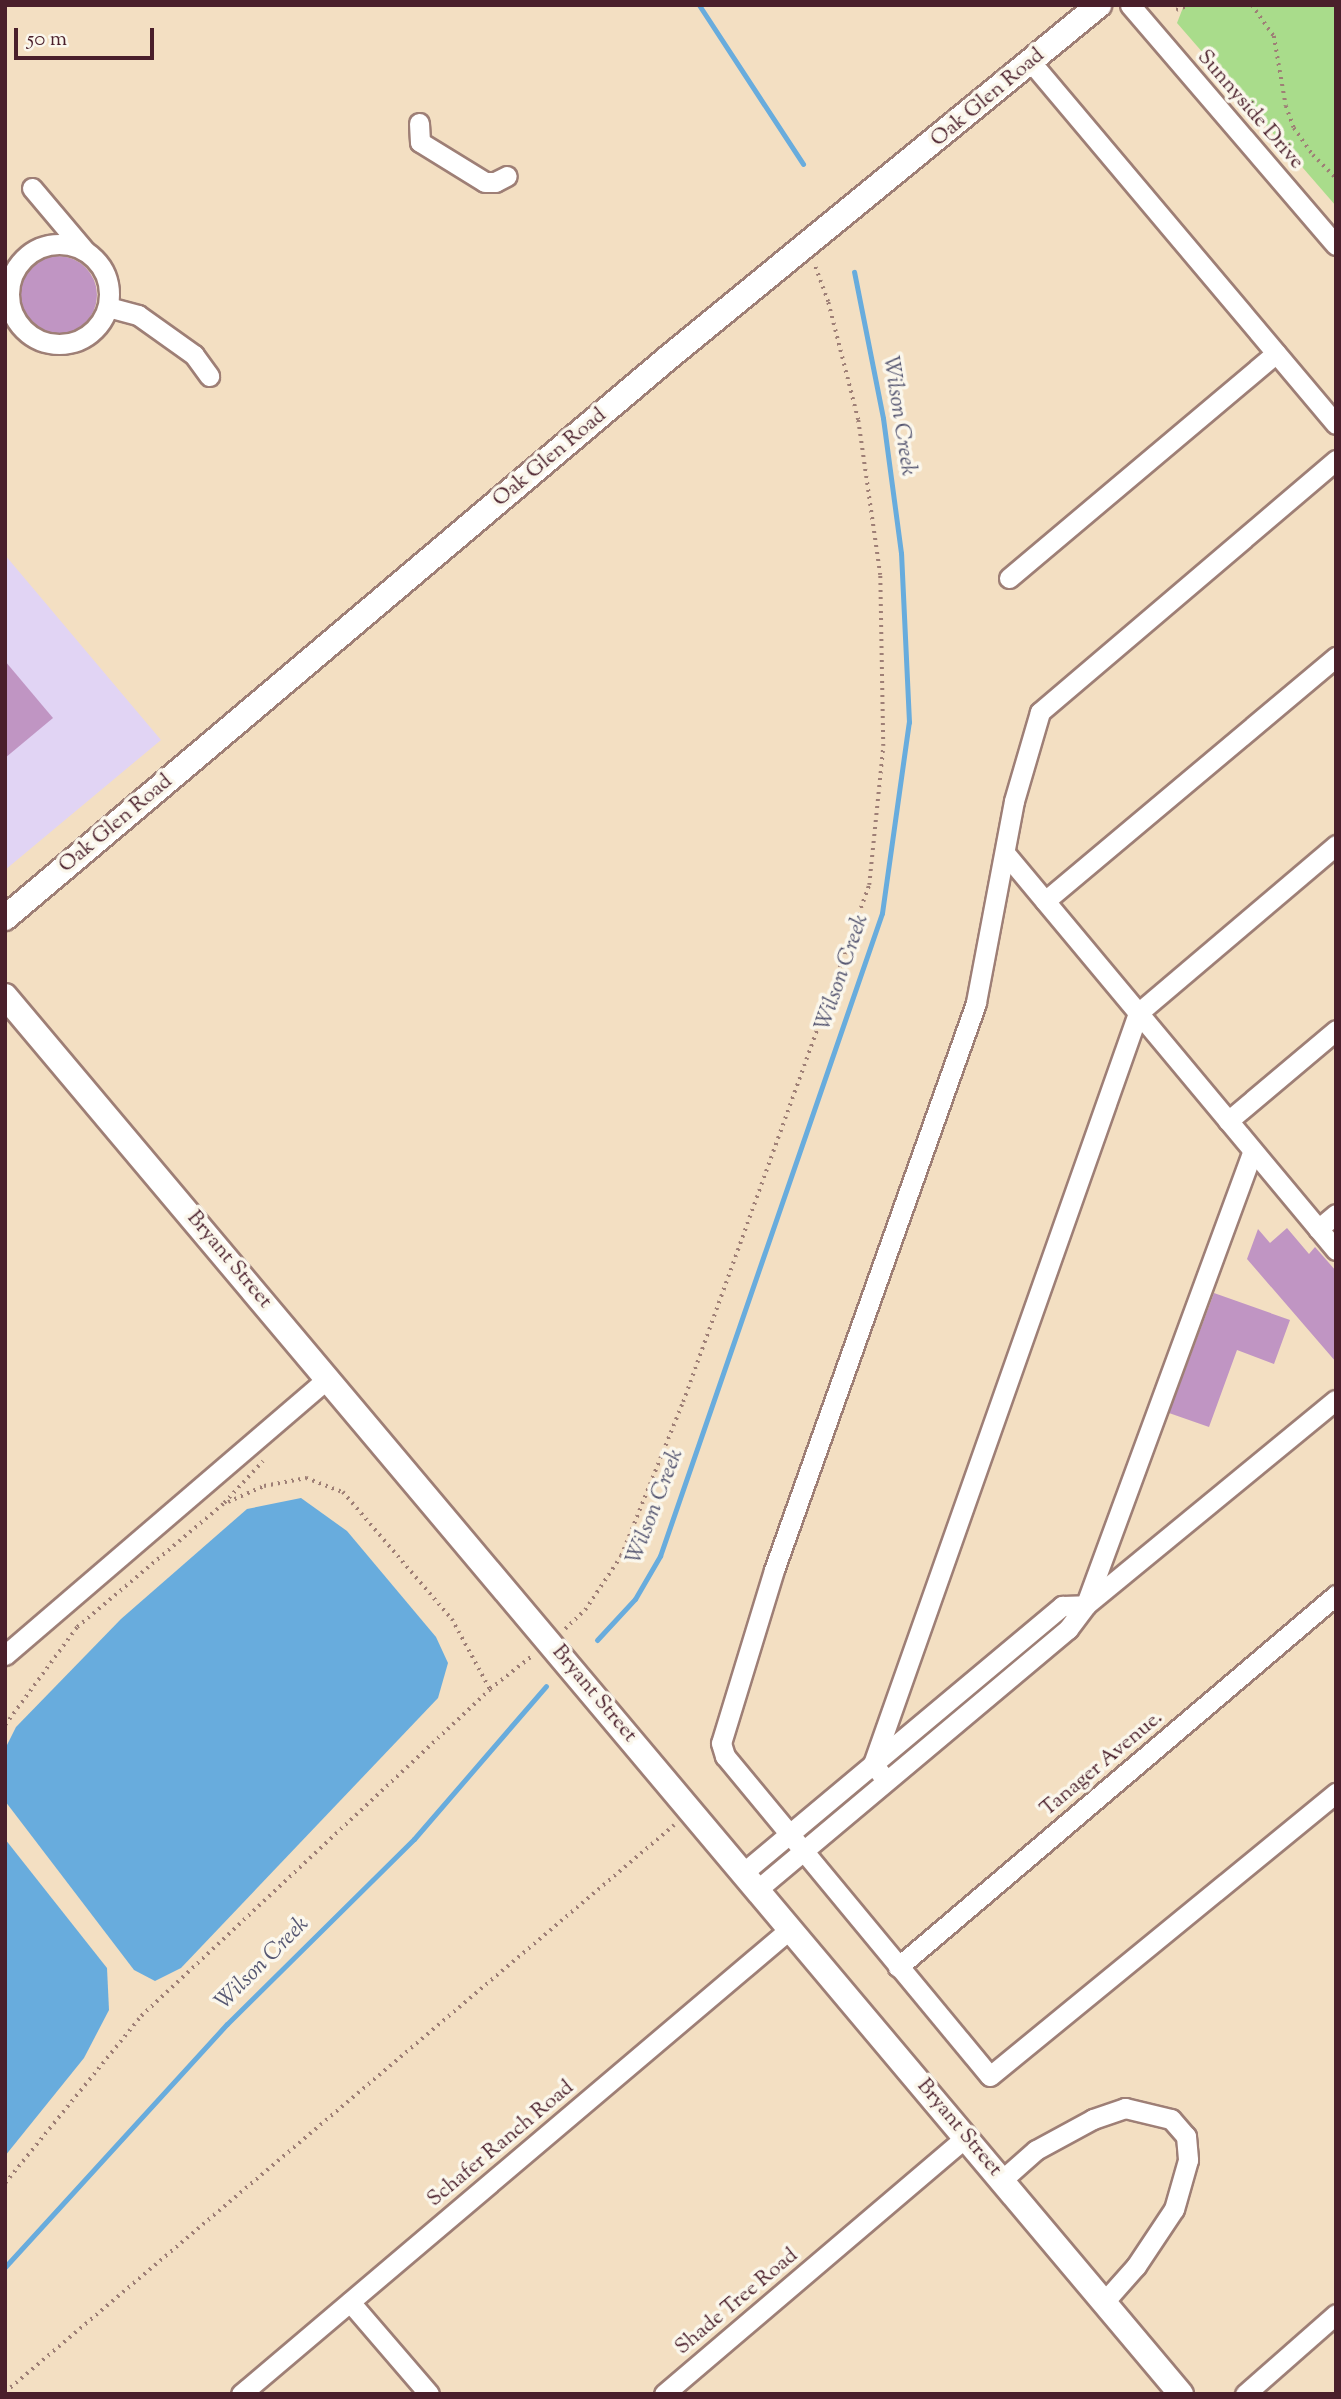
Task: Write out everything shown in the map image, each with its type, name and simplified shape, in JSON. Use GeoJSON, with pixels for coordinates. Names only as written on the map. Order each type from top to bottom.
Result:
{"type":"FeatureCollection","features":[{"type":"Feature","properties":{"kind":"main road","name":"Oak Glen Road"},"geometry":{"type":"LineString","coordinates":[[5,918],[669,357],[1099,5]]}},
{"type":"Feature","properties":{"kind":"main road","name":"Bryant Street"},"geometry":{"type":"LineString","coordinates":[[5,996],[1181,2394]]}},
{"type":"Feature","properties":{"kind":"street","name":"Sunnyside Drive"},"geometry":{"type":"LineString","coordinates":[[1130,5],[1336,245]]}},
{"type":"Feature","properties":{"kind":"street"},"geometry":{"type":"LineString","coordinates":[[1031,62],[1336,425]]}},
{"type":"Feature","properties":{"kind":"street"},"geometry":{"type":"LineString","coordinates":[[419,123],[420,142],[455,164],[485,182],[495,182],[507,176]]}},
{"type":"Feature","properties":{"kind":"street"},"geometry":{"type":"LineString","coordinates":[[33,188],[85,251],[98,262],[106,275],[109,291],[108,307],[91,333],[61,344],[46,342],[32,335],[20,325],[12,309],[9,292],[13,276],[28,256],[51,244],[69,244],[85,251]]}},
{"type":"Feature","properties":{"kind":"street"},"geometry":{"type":"LineString","coordinates":[[108,307],[138,315],[194,355],[209,376]]}},
{"type":"Feature","properties":{"kind":"street"},"geometry":{"type":"LineString","coordinates":[[1009,578],[1270,345]]}},
{"type":"Feature","properties":{"kind":"street"},"geometry":{"type":"LineString","coordinates":[[1336,460],[1040,712],[1014,801],[976,1003],[774,1570],[722,1743],[724,1756],[990,2076],[1336,1793]]}},
{"type":"Feature","properties":{"kind":"street"},"geometry":{"type":"LineString","coordinates":[[1045,901],[1336,657]]}},
{"type":"Feature","properties":{"kind":"street"},"geometry":{"type":"LineString","coordinates":[[873,1764],[1138,1013],[1336,845]]}},
{"type":"Feature","properties":{"kind":"street"},"geometry":{"type":"LineString","coordinates":[[1005,853],[1336,1250]]}},
{"type":"Feature","properties":{"kind":"street"},"geometry":{"type":"LineString","coordinates":[[1228,1121],[1336,1030]]}},
{"type":"Feature","properties":{"kind":"street"},"geometry":{"type":"LineString","coordinates":[[1086,1605],[1253,1151]]}},
{"type":"Feature","properties":{"kind":"street"},"geometry":{"type":"LineString","coordinates":[[1318,1229],[1336,1214]]}},
{"type":"Feature","properties":{"kind":"street"},"geometry":{"type":"LineString","coordinates":[[5,1655],[328,1378]]}},
{"type":"Feature","properties":{"kind":"street"},"geometry":{"type":"LineString","coordinates":[[751,1880],[803,1850],[1068,1629],[1086,1605],[1336,1400]]}},
{"type":"Feature","properties":{"kind":"street","name":"Tanager Avenue."},"geometry":{"type":"LineString","coordinates":[[898,1967],[1336,1595]]}},
{"type":"Feature","properties":{"kind":"street"},"geometry":{"type":"LineString","coordinates":[[751,1880],[789,1834],[1062,1606],[1086,1605]]}},
{"type":"Feature","properties":{"kind":"street"},"geometry":{"type":"LineString","coordinates":[[873,1764],[886,1780]]}},
{"type":"Feature","properties":{"kind":"street","name":"Schafer Ranch Road"},"geometry":{"type":"LineString","coordinates":[[241,2394],[791,1928]]}},
{"type":"Feature","properties":{"kind":"street"},"geometry":{"type":"LineString","coordinates":[[1002,2180],[1036,2150],[1093,2119],[1125,2108],[1171,2119],[1186,2136],[1188,2160],[1174,2209],[1136,2266],[1104,2302]]}},
{"type":"Feature","properties":{"kind":"street","name":"Shade Tree Road"},"geometry":{"type":"LineString","coordinates":[[664,2394],[966,2137]]}},
{"type":"Feature","properties":{"kind":"street"},"geometry":{"type":"LineString","coordinates":[[350,2302],[429,2394]]}},
{"type":"Feature","properties":{"kind":"street"},"geometry":{"type":"LineString","coordinates":[[1245,2394],[1336,2314]]}},
{"type":"Feature","properties":{"kind":"path"},"geometry":{"type":"LineString","coordinates":[[1175,7],[1191,5]]}},
{"type":"Feature","properties":{"kind":"path"},"geometry":{"type":"LineString","coordinates":[[1252,5],[1274,36],[1286,106],[1294,128],[1313,155],[1336,178]]}},
{"type":"Feature","properties":{"kind":"path"},"geometry":{"type":"LineString","coordinates":[[5,2183],[141,2017],[490,1689],[551,1643],[585,1611],[621,1556],[683,1402],[869,885],[883,746],[880,575],[858,420],[828,302],[807,246]]}},
{"type":"Feature","properties":{"kind":"path"},"geometry":{"type":"LineString","coordinates":[[5,1725],[77,1627],[224,1503],[268,1455]]}},
{"type":"Feature","properties":{"kind":"path"},"geometry":{"type":"LineString","coordinates":[[224,1503],[264,1486],[306,1478],[343,1492],[452,1619],[490,1689]]}},
{"type":"Feature","properties":{"kind":"path"},"geometry":{"type":"LineString","coordinates":[[5,2392],[692,1810]]}},
{"type":"Feature","properties":{"kind":"shaded area"},"geometry":{"type":"Polygon","coordinates":[[[5,555],[161,740],[5,870],[5,555]]]}},
{"type":"Feature","properties":{"kind":"green space"},"geometry":{"type":"Polygon","coordinates":[[[1184,5],[1336,5],[1336,206],[1177,23],[1184,5]]]}},
{"type":"Feature","properties":{"kind":"water"},"geometry":{"type":"Polygon","coordinates":[[[301,1498],[347,1531],[436,1637],[448,1663],[438,1698],[181,1968],[155,1981],[134,1970],[5,1801],[5,1749],[16,1727],[121,1619],[247,1509],[301,1498]]]}},
{"type":"Feature","properties":{"kind":"water"},"geometry":{"type":"Polygon","coordinates":[[[5,1839],[107,1968],[109,2010],[84,2058],[5,2156],[5,1839]]]}},
{"type":"Feature","properties":{"kind":"building"},"geometry":{"type":"Polygon","coordinates":[[[50,256],[66,256],[80,262],[91,273],[97,287],[97,303],[91,317],[80,328],[66,334],[50,334],[36,328],[25,317],[19,303],[19,287],[25,273],[36,262],[50,256]]]}},
{"type":"Feature","properties":{"kind":"building"},"geometry":{"type":"Polygon","coordinates":[[[5,661],[53,718],[5,758],[5,661]]]}},
{"type":"Feature","properties":{"kind":"building"},"geometry":{"type":"Polygon","coordinates":[[[1287,1228],[1309,1254],[1315,1247],[1336,1271],[1336,1362],[1247,1259],[1258,1229],[1270,1243],[1287,1228]]]}},
{"type":"Feature","properties":{"kind":"building"},"geometry":{"type":"Polygon","coordinates":[[[1214,1293],[1290,1320],[1274,1364],[1237,1350],[1209,1427],[1169,1413],[1214,1293]]]}},
{"type":"Feature","properties":{"kind":"waterway","name":"Wilson Creek"},"geometry":{"type":"LineString","coordinates":[[699,5],[803,164]]}},
{"type":"Feature","properties":{"kind":"waterway","name":"Wilson Creek"},"geometry":{"type":"LineString","coordinates":[[597,1640],[635,1599],[660,1556],[882,913],[909,722],[901,553],[883,418],[854,272]]}},
{"type":"Feature","properties":{"kind":"waterway","name":"Wilson Creek"},"geometry":{"type":"LineString","coordinates":[[5,2267],[227,2024],[414,1839],[546,1686]]}}]}
